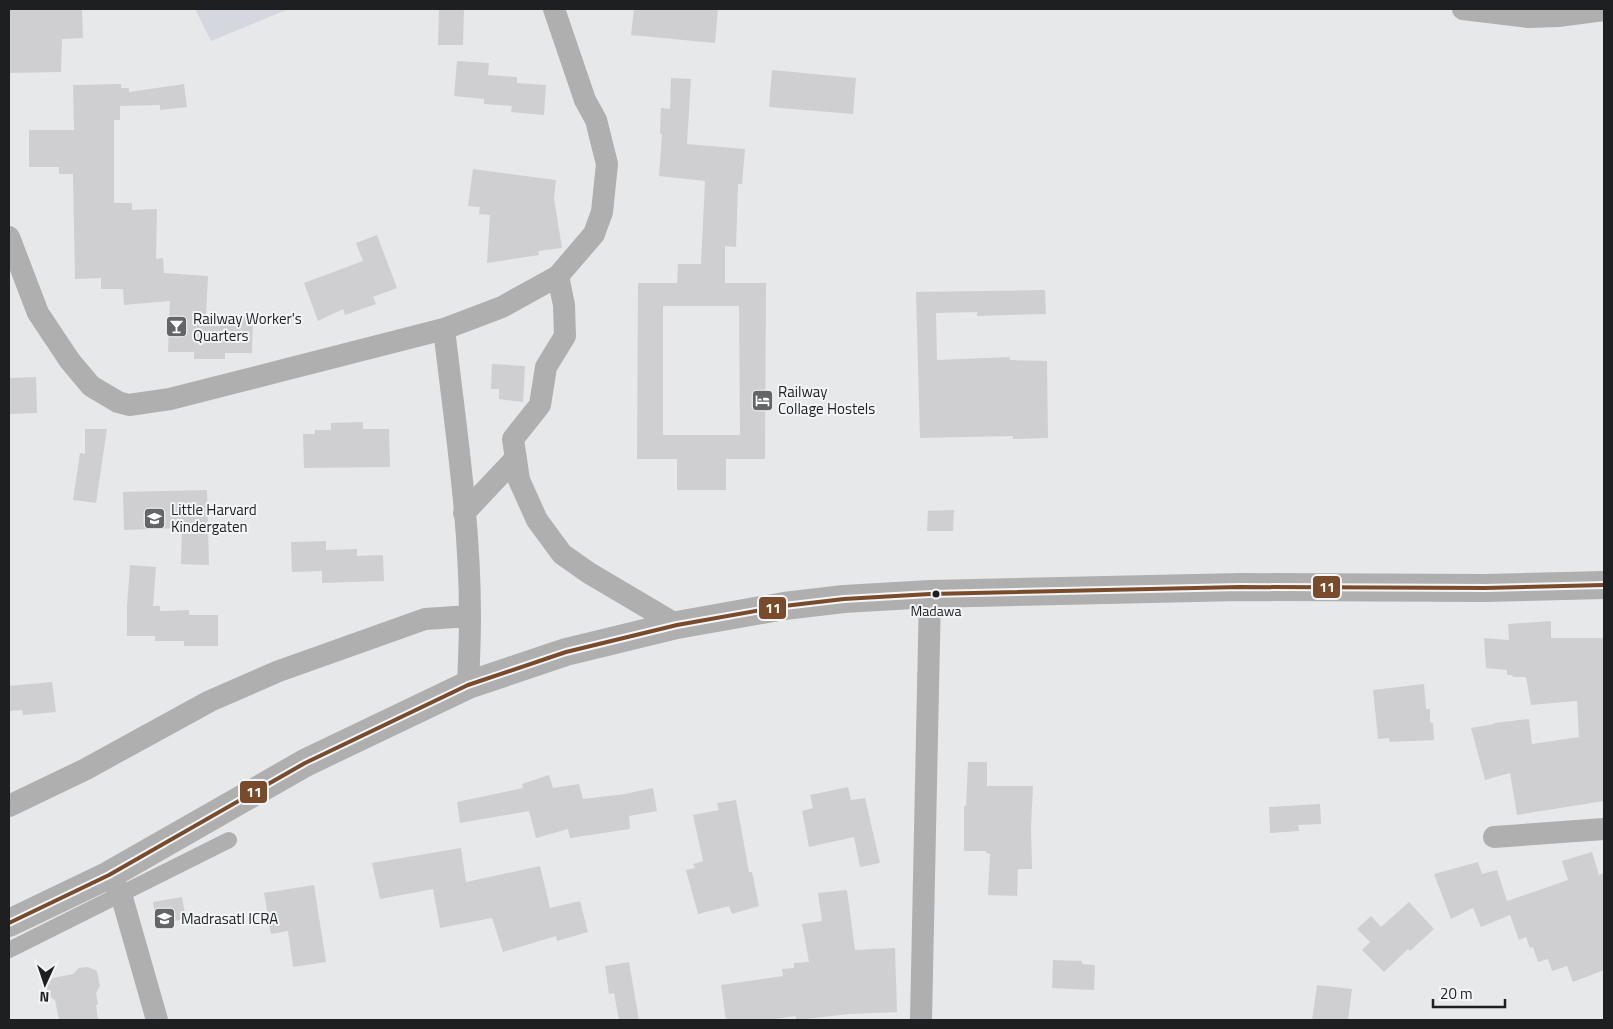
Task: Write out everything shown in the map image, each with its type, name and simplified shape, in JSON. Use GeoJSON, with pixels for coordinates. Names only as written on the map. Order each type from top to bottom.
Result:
{"type":"FeatureCollection","features":[{"type":"Feature","properties":{"kind":"street"},"geometry":{"type":"LineString","coordinates":[[9,237],[38,313],[61,348],[91,386],[118,402],[129,405],[170,399],[444,329],[502,307],[558,276],[594,234],[602,212],[607,164],[596,120],[585,100],[554,9]]}},
{"type":"Feature","properties":{"kind":"street"},"geometry":{"type":"LineString","coordinates":[[1464,9],[1528,17],[1558,16],[1604,10]]}},
{"type":"Feature","properties":{"kind":"street"},"geometry":{"type":"LineString","coordinates":[[558,276],[564,305],[565,336],[546,367],[540,405],[513,439],[519,480],[538,520],[562,554],[589,574],[677,625]]}},
{"type":"Feature","properties":{"kind":"street"},"geometry":{"type":"LineString","coordinates":[[444,329],[464,513],[470,616],[468,685]]}},
{"type":"Feature","properties":{"kind":"street"},"geometry":{"type":"LineString","coordinates":[[464,513],[516,458]]}},
{"type":"Feature","properties":{"kind":"street"},"geometry":{"type":"LineString","coordinates":[[9,950],[305,763],[468,685],[566,652],[677,625],[801,604],[844,599],[930,594],[1240,587],[1485,588],[1604,585]]}},
{"type":"Feature","properties":{"kind":"street"},"geometry":{"type":"LineString","coordinates":[[921,1020],[930,594]]}},
{"type":"Feature","properties":{"kind":"street"},"geometry":{"type":"LineString","coordinates":[[9,806],[86,769],[210,702],[279,671],[425,619],[470,616]]}},
{"type":"Feature","properties":{"kind":"street"},"geometry":{"type":"LineString","coordinates":[[1494,836],[1604,829]]}},
{"type":"Feature","properties":{"kind":"street"},"geometry":{"type":"LineString","coordinates":[[9,923],[228,840]]}},
{"type":"Feature","properties":{"kind":"street"},"geometry":{"type":"LineString","coordinates":[[115,884],[157,1020]]}},
{"type":"Feature","properties":{"kind":"shaded area"},"geometry":{"type":"Polygon","coordinates":[[[195,9],[289,9],[211,41],[195,9]]]}},
{"type":"Feature","properties":{"kind":"building"},"geometry":{"type":"Polygon","coordinates":[[[9,9],[82,9],[83,38],[62,39],[61,72],[9,73],[9,9]]]}},
{"type":"Feature","properties":{"kind":"building"},"geometry":{"type":"Polygon","coordinates":[[[439,9],[464,9],[463,45],[438,45],[439,9]]]}},
{"type":"Feature","properties":{"kind":"building"},"geometry":{"type":"Polygon","coordinates":[[[634,9],[718,9],[715,43],[631,35],[634,9]]]}},
{"type":"Feature","properties":{"kind":"building"},"geometry":{"type":"Polygon","coordinates":[[[457,61],[489,63],[488,75],[517,77],[517,83],[546,85],[544,115],[511,112],[512,106],[484,104],[484,99],[454,96],[457,61]]]}},
{"type":"Feature","properties":{"kind":"building"},"geometry":{"type":"Polygon","coordinates":[[[772,70],[856,78],[853,114],[769,107],[772,70]]]}},
{"type":"Feature","properties":{"kind":"building"},"geometry":{"type":"Polygon","coordinates":[[[671,78],[691,79],[687,144],[745,149],[742,184],[738,184],[736,247],[725,246],[725,283],[766,283],[765,459],[726,459],[726,490],[677,490],[677,459],[637,459],[638,283],[677,283],[678,264],[701,264],[705,181],[659,176],[662,134],[660,134],[661,108],[670,109],[671,78]],[[663,306],[663,435],[740,435],[739,306],[663,306]]]}},
{"type":"Feature","properties":{"kind":"building"},"geometry":{"type":"Polygon","coordinates":[[[121,84],[121,88],[129,88],[129,92],[184,84],[187,107],[160,110],[160,105],[120,106],[120,120],[114,120],[114,203],[132,203],[132,210],[157,209],[156,259],[163,258],[164,273],[208,276],[206,315],[253,316],[252,353],[225,353],[225,359],[194,359],[194,352],[168,352],[170,301],[124,305],[123,289],[101,289],[101,278],[75,279],[73,174],[59,174],[59,167],[29,167],[29,130],[74,130],[73,85],[121,84]]]}},
{"type":"Feature","properties":{"kind":"building"},"geometry":{"type":"Polygon","coordinates":[[[473,169],[556,180],[554,198],[562,248],[538,251],[539,255],[487,263],[490,215],[479,214],[480,207],[468,206],[473,169]]]}},
{"type":"Feature","properties":{"kind":"building"},"geometry":{"type":"Polygon","coordinates":[[[377,235],[397,288],[373,297],[376,304],[345,315],[343,309],[318,321],[304,283],[363,261],[356,243],[377,235]]]}},
{"type":"Feature","properties":{"kind":"building"},"geometry":{"type":"Polygon","coordinates":[[[1045,290],[1046,314],[977,316],[977,312],[936,313],[937,360],[1009,357],[1010,360],[1047,361],[1048,438],[1013,439],[1013,436],[920,438],[916,292],[1045,290]]]}},
{"type":"Feature","properties":{"kind":"building"},"geometry":{"type":"Polygon","coordinates":[[[492,364],[525,366],[523,402],[499,399],[499,389],[491,389],[492,364]]]}},
{"type":"Feature","properties":{"kind":"building"},"geometry":{"type":"Polygon","coordinates":[[[36,377],[37,413],[9,414],[9,378],[36,377]]]}},
{"type":"Feature","properties":{"kind":"building"},"geometry":{"type":"Polygon","coordinates":[[[363,422],[363,429],[389,429],[390,467],[304,468],[303,434],[315,434],[315,430],[331,430],[331,423],[363,422]]]}},
{"type":"Feature","properties":{"kind":"building"},"geometry":{"type":"Polygon","coordinates":[[[85,429],[107,429],[96,503],[73,500],[80,453],[85,454],[85,429]]]}},
{"type":"Feature","properties":{"kind":"building"},"geometry":{"type":"Polygon","coordinates":[[[207,490],[209,565],[181,564],[182,528],[124,530],[123,492],[207,490]]]}},
{"type":"Feature","properties":{"kind":"building"},"geometry":{"type":"Polygon","coordinates":[[[954,510],[953,531],[927,531],[928,511],[954,510]]]}},
{"type":"Feature","properties":{"kind":"building"},"geometry":{"type":"Polygon","coordinates":[[[326,541],[326,550],[357,549],[357,556],[383,555],[384,581],[322,583],[322,571],[292,572],[291,542],[326,541]]]}},
{"type":"Feature","properties":{"kind":"building"},"geometry":{"type":"Polygon","coordinates":[[[130,565],[156,567],[153,606],[160,606],[160,611],[189,610],[189,615],[218,615],[218,646],[184,646],[184,641],[155,641],[155,636],[127,636],[130,565]]]}},
{"type":"Feature","properties":{"kind":"building"},"geometry":{"type":"Polygon","coordinates":[[[1551,621],[1551,638],[1604,638],[1604,801],[1517,815],[1510,773],[1485,780],[1471,728],[1529,719],[1532,744],[1579,737],[1577,701],[1531,705],[1526,677],[1513,677],[1512,675],[1507,675],[1507,670],[1486,668],[1484,638],[1509,640],[1508,624],[1551,621]]]}},
{"type":"Feature","properties":{"kind":"building"},"geometry":{"type":"Polygon","coordinates":[[[52,682],[56,712],[23,715],[22,710],[9,711],[9,686],[52,682]]]}},
{"type":"Feature","properties":{"kind":"building"},"geometry":{"type":"Polygon","coordinates":[[[1424,684],[1426,709],[1430,709],[1430,722],[1433,723],[1434,740],[1390,742],[1389,738],[1378,739],[1373,690],[1424,684]]]}},
{"type":"Feature","properties":{"kind":"building"},"geometry":{"type":"Polygon","coordinates":[[[968,762],[987,762],[987,786],[1033,786],[1031,827],[1032,869],[1018,869],[1017,896],[988,895],[990,854],[986,853],[986,851],[964,851],[964,806],[966,806],[968,762]]]}},
{"type":"Feature","properties":{"kind":"building"},"geometry":{"type":"Polygon","coordinates":[[[549,775],[553,788],[579,784],[583,799],[625,794],[653,788],[657,811],[629,816],[630,829],[570,838],[568,829],[536,838],[529,811],[460,823],[457,802],[523,788],[522,784],[549,775]]]}},
{"type":"Feature","properties":{"kind":"building"},"geometry":{"type":"Polygon","coordinates":[[[848,787],[851,800],[865,798],[880,863],[860,867],[854,837],[809,847],[802,811],[813,808],[810,795],[848,787]]]}},
{"type":"Feature","properties":{"kind":"building"},"geometry":{"type":"Polygon","coordinates":[[[736,800],[749,872],[752,872],[759,906],[732,914],[729,906],[698,914],[686,870],[695,868],[693,864],[703,861],[693,815],[719,810],[717,803],[736,800]]]}},
{"type":"Feature","properties":{"kind":"building"},"geometry":{"type":"Polygon","coordinates":[[[1320,804],[1321,824],[1298,825],[1299,831],[1270,833],[1269,807],[1320,804]]]}},
{"type":"Feature","properties":{"kind":"building"},"geometry":{"type":"Polygon","coordinates":[[[461,848],[466,882],[540,866],[550,908],[580,901],[588,932],[557,941],[556,936],[503,952],[492,918],[440,928],[433,889],[380,899],[372,863],[461,848]]]}},
{"type":"Feature","properties":{"kind":"building"},"geometry":{"type":"Polygon","coordinates":[[[1592,852],[1599,875],[1604,873],[1604,970],[1573,982],[1567,966],[1552,971],[1548,959],[1538,962],[1533,947],[1530,948],[1526,937],[1519,940],[1510,915],[1481,927],[1473,908],[1451,919],[1434,874],[1478,862],[1482,874],[1497,870],[1507,901],[1568,880],[1562,861],[1592,852]]]}},
{"type":"Feature","properties":{"kind":"building"},"geometry":{"type":"Polygon","coordinates":[[[314,885],[326,962],[293,967],[288,931],[271,934],[264,893],[314,885]]]}},
{"type":"Feature","properties":{"kind":"building"},"geometry":{"type":"Polygon","coordinates":[[[847,890],[855,950],[895,948],[897,1012],[849,1014],[796,1020],[796,1016],[768,1020],[726,1020],[721,985],[783,976],[782,969],[794,968],[794,963],[809,962],[802,924],[822,921],[818,893],[847,890]]]}},
{"type":"Feature","properties":{"kind":"building"},"geometry":{"type":"Polygon","coordinates":[[[182,897],[186,919],[157,924],[153,902],[182,897]]]}},
{"type":"Feature","properties":{"kind":"building"},"geometry":{"type":"Polygon","coordinates":[[[1409,902],[1434,929],[1410,951],[1408,949],[1384,972],[1362,950],[1370,942],[1357,929],[1371,916],[1381,927],[1409,902]]]}},
{"type":"Feature","properties":{"kind":"building"},"geometry":{"type":"Polygon","coordinates":[[[1053,960],[1082,961],[1082,964],[1095,965],[1094,990],[1052,988],[1053,960]]]}},
{"type":"Feature","properties":{"kind":"building"},"geometry":{"type":"Polygon","coordinates":[[[629,962],[639,1020],[619,1020],[614,993],[609,994],[605,966],[629,962]]]}},
{"type":"Feature","properties":{"kind":"building"},"geometry":{"type":"Polygon","coordinates":[[[88,967],[97,971],[100,986],[96,993],[98,1020],[59,1020],[55,1000],[49,996],[46,986],[53,978],[73,974],[79,968],[88,967]]]}},
{"type":"Feature","properties":{"kind":"building"},"geometry":{"type":"Polygon","coordinates":[[[1317,985],[1352,989],[1348,1020],[1312,1020],[1317,985]]]}},
{"type":"Feature","properties":{"kind":"transit line","name":"11"},"geometry":{"type":"LineString","coordinates":[[9,923],[109,875],[305,763],[468,685],[566,652],[677,625],[784,606],[844,599],[930,594],[1240,587],[1485,588],[1604,585]]}},
{"type":"Feature","properties":{"kind":"place","name":"Railway Worker's Quarters"},"geometry":{"type":"Point","coordinates":[177,327]}},
{"type":"Feature","properties":{"kind":"place","name":"Railway Collage Hostels"},"geometry":{"type":"Point","coordinates":[762,400]}},
{"type":"Feature","properties":{"kind":"place","name":"Little Harvard Kindergaten"},"geometry":{"type":"Point","coordinates":[155,518]}},
{"type":"Feature","properties":{"kind":"place","name":"Madawa"},"geometry":{"type":"Point","coordinates":[936,594]}},
{"type":"Feature","properties":{"kind":"place","name":"Madrasatl ICRA"},"geometry":{"type":"Point","coordinates":[165,918]}}]}
